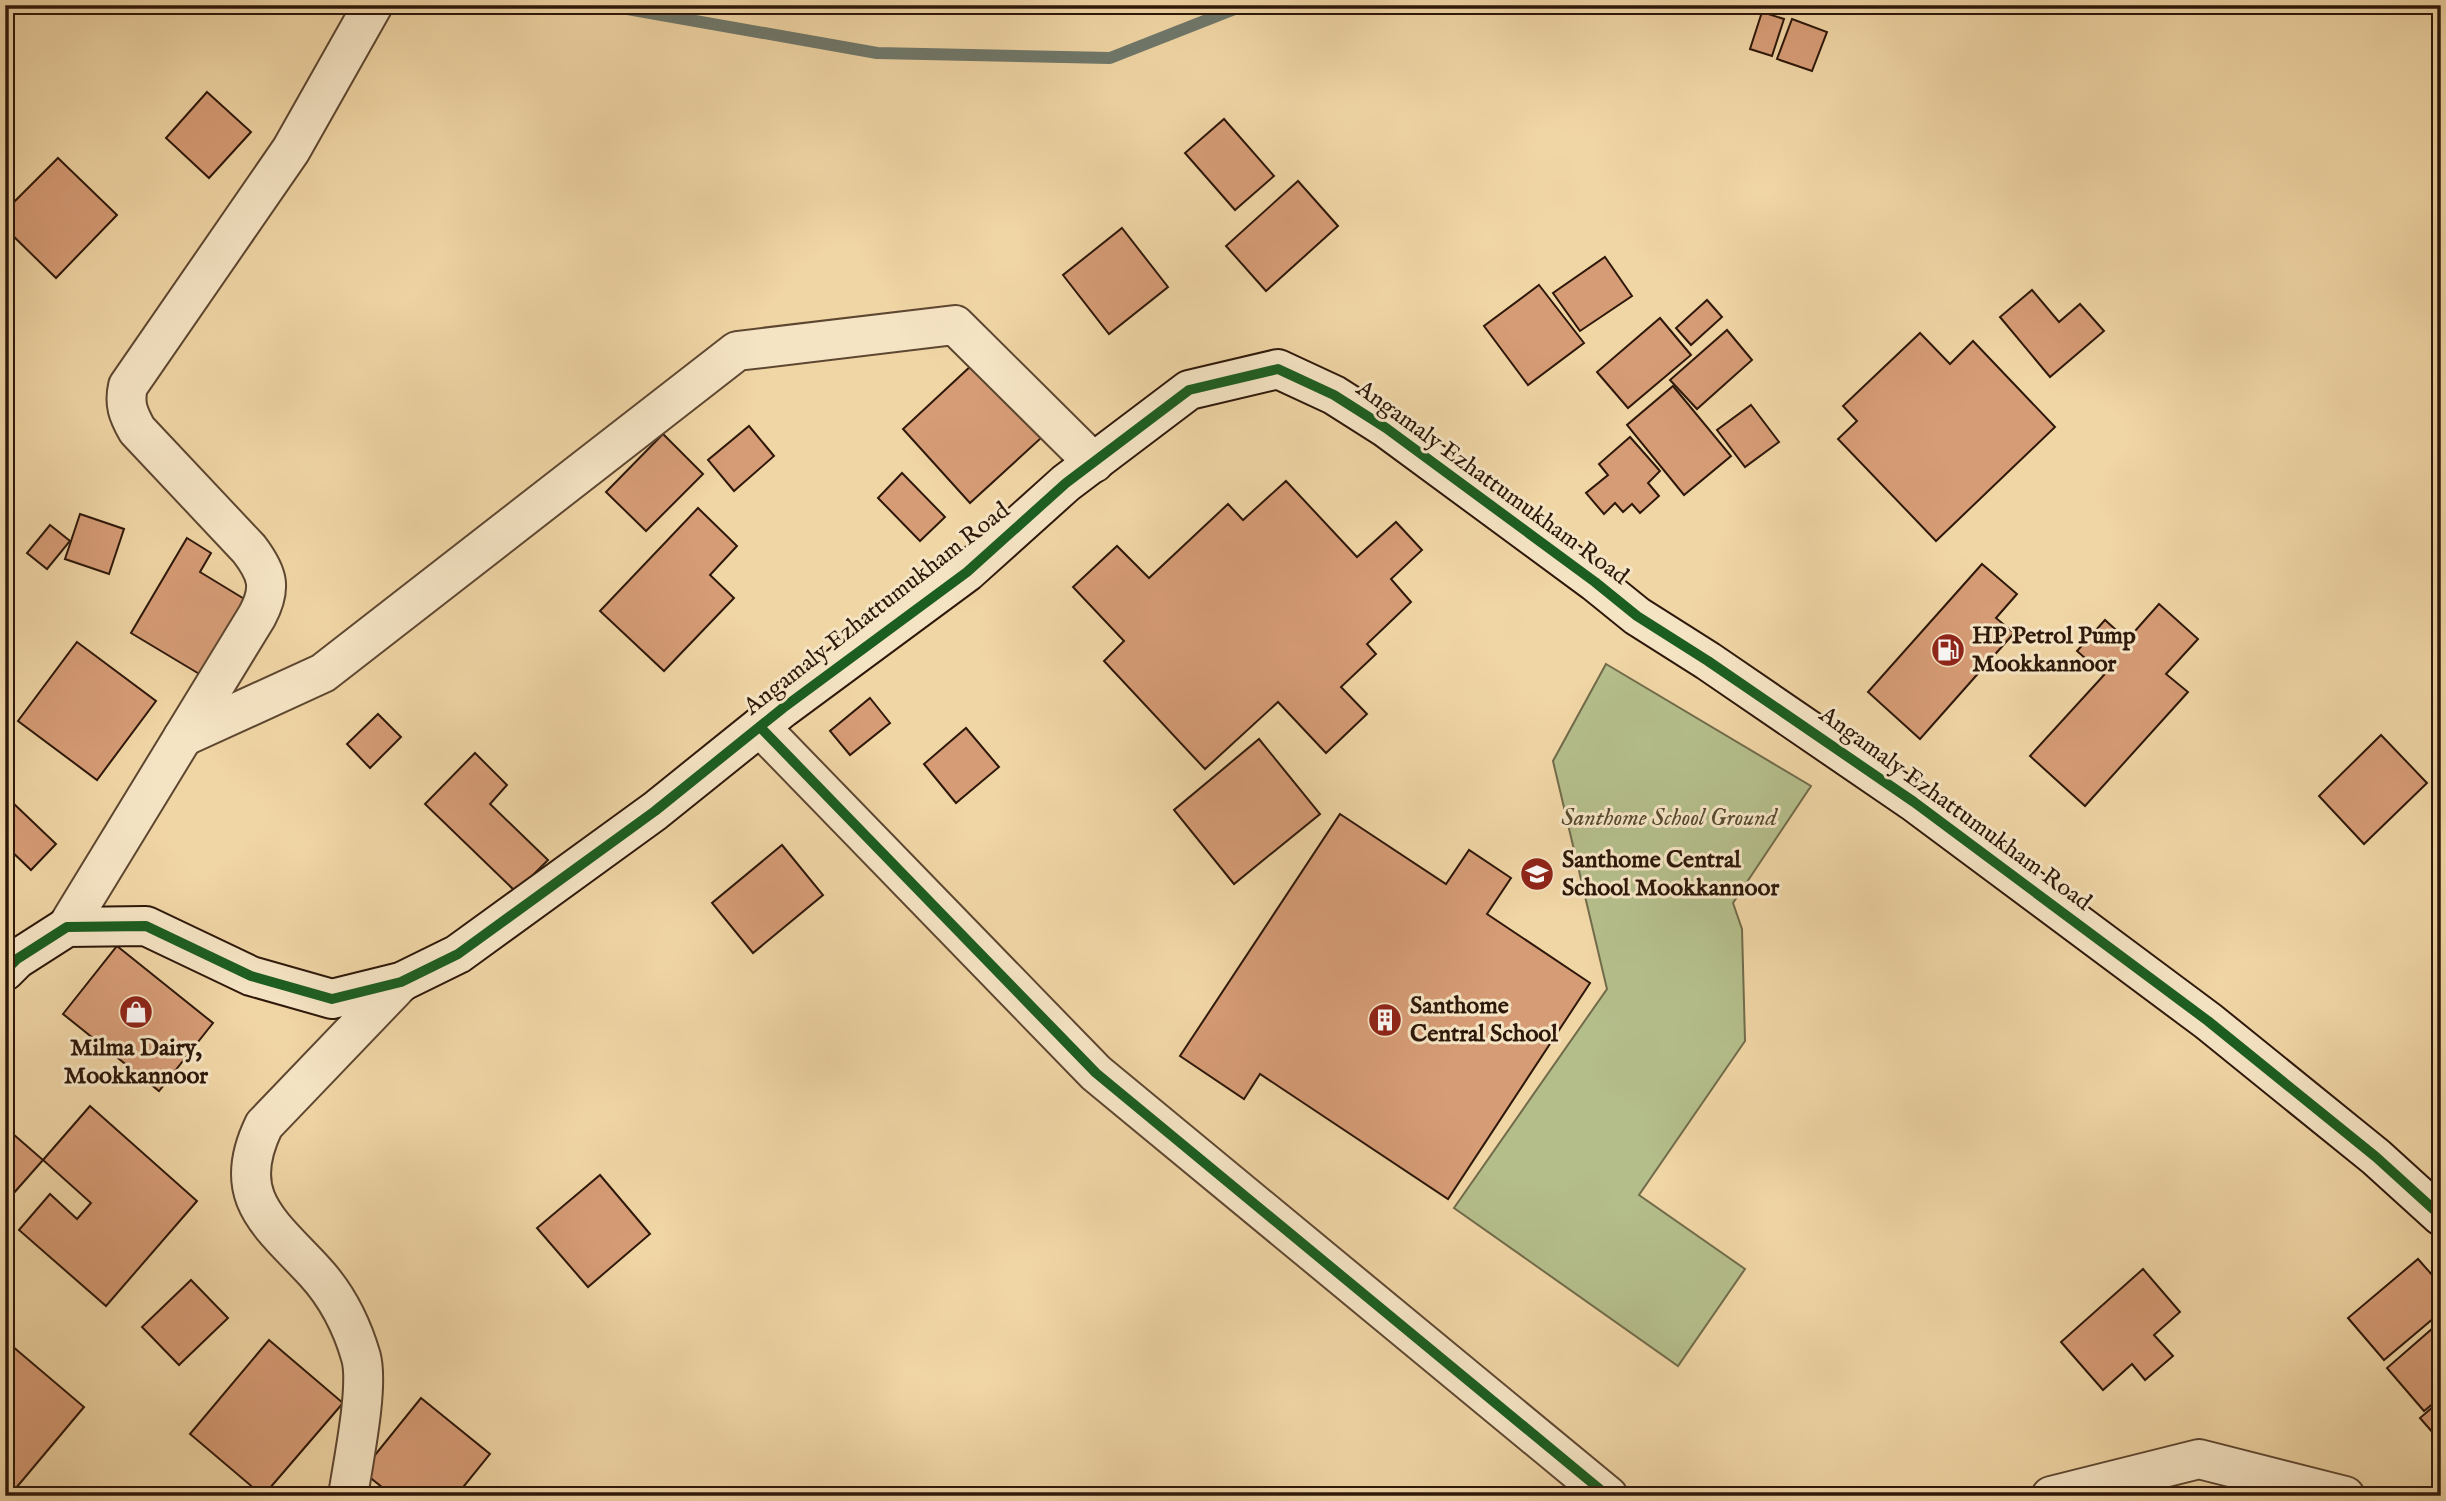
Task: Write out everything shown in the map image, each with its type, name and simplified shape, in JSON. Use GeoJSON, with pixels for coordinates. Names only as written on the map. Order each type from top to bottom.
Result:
{"type":"FeatureCollection","features":[{"type":"Feature","properties":{"kind":"street"},"geometry":{"type":"LineString","coordinates":[[5,971],[17,958],[67,927],[264,603],[267,582],[259,562],[137,430],[128,415],[125,401],[128,386],[291,150],[373,5]]}},
{"type":"Feature","properties":{"kind":"street"},"geometry":{"type":"LineString","coordinates":[[183,737],[323,673],[737,351],[955,326],[1094,463]]}},
{"type":"Feature","properties":{"kind":"street","name":"Angamaly Ezhattumukham Road"},"geometry":{"type":"LineString","coordinates":[[67,927],[146,926],[251,976],[332,999],[401,982],[458,954],[655,811],[760,727],[967,572],[1066,483],[1189,390],[1278,369],[1334,395],[1386,428],[1637,616],[1903,794],[2208,1021],[2376,1157],[2441,1216]]}},
{"type":"Feature","properties":{"kind":"street"},"geometry":{"type":"LineString","coordinates":[[760,727],[1096,1073],[1608,1496]]}},
{"type":"Feature","properties":{"kind":"street"},"geometry":{"type":"LineString","coordinates":[[348,1496],[361,1404],[362,1360],[349,1325],[334,1296],[259,1208],[249,1171],[264,1125],[401,982]]}},
{"type":"Feature","properties":{"kind":"street"},"geometry":{"type":"LineString","coordinates":[[2050,1496],[2199,1459],[2345,1496]]}},
{"type":"Feature","properties":{"kind":"green space","name":"Santhome School Ground"},"geometry":{"type":"Polygon","coordinates":[[[1606,664],[1811,786],[1733,903],[1742,929],[1745,1041],[1639,1195],[1745,1269],[1678,1366],[1454,1208],[1607,989],[1553,761],[1606,664]]]}},
{"type":"Feature","properties":{"kind":"building"},"geometry":{"type":"Polygon","coordinates":[[[1762,12],[1784,19],[1772,56],[1750,49],[1762,12]]]}},
{"type":"Feature","properties":{"kind":"building"},"geometry":{"type":"Polygon","coordinates":[[[1792,19],[1827,32],[1812,71],[1777,59],[1792,19]]]}},
{"type":"Feature","properties":{"kind":"building"},"geometry":{"type":"Polygon","coordinates":[[[207,92],[251,132],[209,178],[166,138],[207,92]]]}},
{"type":"Feature","properties":{"kind":"building"},"geometry":{"type":"Polygon","coordinates":[[[1224,119],[1274,176],[1235,210],[1185,153],[1224,119]]]}},
{"type":"Feature","properties":{"kind":"building"},"geometry":{"type":"Polygon","coordinates":[[[58,158],[117,215],[56,278],[5,228],[5,211],[58,158]]]}},
{"type":"Feature","properties":{"kind":"building"},"geometry":{"type":"Polygon","coordinates":[[[1298,181],[1338,226],[1266,291],[1226,246],[1298,181]]]}},
{"type":"Feature","properties":{"kind":"building"},"geometry":{"type":"Polygon","coordinates":[[[1122,228],[1168,287],[1109,334],[1063,275],[1122,228]]]}},
{"type":"Feature","properties":{"kind":"building"},"geometry":{"type":"Polygon","coordinates":[[[1605,257],[1632,296],[1580,331],[1553,293],[1605,257]]]}},
{"type":"Feature","properties":{"kind":"building"},"geometry":{"type":"Polygon","coordinates":[[[1539,285],[1584,343],[1528,385],[1484,326],[1539,285]]]}},
{"type":"Feature","properties":{"kind":"building"},"geometry":{"type":"Polygon","coordinates":[[[2032,290],[2059,322],[2080,304],[2104,331],[2050,377],[2000,317],[2032,290]]]}},
{"type":"Feature","properties":{"kind":"building"},"geometry":{"type":"Polygon","coordinates":[[[1707,300],[1722,317],[1691,345],[1676,328],[1707,300]]]}},
{"type":"Feature","properties":{"kind":"building"},"geometry":{"type":"Polygon","coordinates":[[[1660,318],[1691,355],[1628,408],[1597,372],[1660,318]]]}},
{"type":"Feature","properties":{"kind":"building"},"geometry":{"type":"Polygon","coordinates":[[[1727,330],[1752,360],[1697,409],[1670,380],[1727,330]]]}},
{"type":"Feature","properties":{"kind":"building"},"geometry":{"type":"Polygon","coordinates":[[[1920,333],[1950,364],[1973,341],[2055,427],[1936,541],[1838,439],[1857,421],[1843,406],[1920,333]]]}},
{"type":"Feature","properties":{"kind":"building"},"geometry":{"type":"Polygon","coordinates":[[[973,364],[1041,438],[970,503],[903,429],[973,364]]]}},
{"type":"Feature","properties":{"kind":"building"},"geometry":{"type":"Polygon","coordinates":[[[1673,386],[1731,456],[1684,495],[1627,425],[1673,386]]]}},
{"type":"Feature","properties":{"kind":"building"},"geometry":{"type":"Polygon","coordinates":[[[1751,405],[1779,442],[1745,467],[1717,430],[1751,405]]]}},
{"type":"Feature","properties":{"kind":"building"},"geometry":{"type":"Polygon","coordinates":[[[749,426],[774,456],[734,491],[708,460],[749,426]]]}},
{"type":"Feature","properties":{"kind":"building"},"geometry":{"type":"Polygon","coordinates":[[[663,434],[703,474],[646,531],[606,492],[663,434]]]}},
{"type":"Feature","properties":{"kind":"building"},"geometry":{"type":"Polygon","coordinates":[[[1630,437],[1660,471],[1648,483],[1659,496],[1640,513],[1632,504],[1623,512],[1615,503],[1604,514],[1586,493],[1608,475],[1599,464],[1630,437]]]}},
{"type":"Feature","properties":{"kind":"building"},"geometry":{"type":"Polygon","coordinates":[[[902,473],[945,517],[920,541],[878,498],[902,473]]]}},
{"type":"Feature","properties":{"kind":"building"},"geometry":{"type":"Polygon","coordinates":[[[1286,481],[1357,557],[1396,522],[1422,550],[1391,579],[1411,602],[1367,644],[1376,654],[1341,687],[1367,714],[1326,753],[1278,702],[1205,769],[1104,661],[1124,641],[1073,587],[1117,546],[1149,578],[1228,504],[1243,520],[1286,481]]]}},
{"type":"Feature","properties":{"kind":"building"},"geometry":{"type":"Polygon","coordinates":[[[698,508],[737,546],[710,575],[734,598],[664,671],[600,611],[698,508]]]}},
{"type":"Feature","properties":{"kind":"building"},"geometry":{"type":"Polygon","coordinates":[[[80,514],[124,529],[109,574],[65,559],[80,514]]]}},
{"type":"Feature","properties":{"kind":"building"},"geometry":{"type":"Polygon","coordinates":[[[50,525],[70,541],[47,569],[27,553],[50,525]]]}},
{"type":"Feature","properties":{"kind":"building"},"geometry":{"type":"Polygon","coordinates":[[[187,538],[211,553],[200,572],[251,603],[206,678],[131,633],[187,538]]]}},
{"type":"Feature","properties":{"kind":"building"},"geometry":{"type":"Polygon","coordinates":[[[1982,564],[2017,594],[1996,618],[2014,633],[1920,739],[1868,692],[1982,564]]]}},
{"type":"Feature","properties":{"kind":"building"},"geometry":{"type":"Polygon","coordinates":[[[2159,604],[2198,639],[2166,674],[2188,692],[2085,806],[2030,756],[2104,675],[2077,651],[2105,620],[2127,640],[2159,604]]]}},
{"type":"Feature","properties":{"kind":"building"},"geometry":{"type":"Polygon","coordinates":[[[77,642],[156,701],[97,780],[18,721],[77,642]]]}},
{"type":"Feature","properties":{"kind":"building"},"geometry":{"type":"Polygon","coordinates":[[[870,698],[890,723],[850,755],[830,731],[870,698]]]}},
{"type":"Feature","properties":{"kind":"building"},"geometry":{"type":"Polygon","coordinates":[[[378,714],[401,737],[370,768],[347,744],[378,714]]]}},
{"type":"Feature","properties":{"kind":"building"},"geometry":{"type":"Polygon","coordinates":[[[966,728],[999,767],[956,803],[924,764],[966,728]]]}},
{"type":"Feature","properties":{"kind":"building"},"geometry":{"type":"Polygon","coordinates":[[[2381,735],[2427,783],[2364,844],[2319,796],[2381,735]]]}},
{"type":"Feature","properties":{"kind":"building"},"geometry":{"type":"Polygon","coordinates":[[[1259,739],[1320,814],[1234,884],[1174,810],[1259,739]]]}},
{"type":"Feature","properties":{"kind":"building"},"geometry":{"type":"Polygon","coordinates":[[[475,753],[507,785],[490,804],[548,860],[516,892],[425,804],[475,753]]]}},
{"type":"Feature","properties":{"kind":"building"},"geometry":{"type":"Polygon","coordinates":[[[12,802],[56,844],[31,870],[5,845],[5,809],[12,802]]]}},
{"type":"Feature","properties":{"kind":"building","name":"Santhome Central School"},"geometry":{"type":"Polygon","coordinates":[[[1340,814],[1446,884],[1469,850],[1511,878],[1487,914],[1590,983],[1448,1199],[1260,1074],[1244,1099],[1180,1056],[1340,814]]]}},
{"type":"Feature","properties":{"kind":"building"},"geometry":{"type":"Polygon","coordinates":[[[782,845],[823,895],[753,953],[712,903],[782,845]]]}},
{"type":"Feature","properties":{"kind":"building"},"geometry":{"type":"Polygon","coordinates":[[[117,946],[213,1023],[159,1091],[63,1014],[117,946]]]}},
{"type":"Feature","properties":{"kind":"building"},"geometry":{"type":"Polygon","coordinates":[[[90,1106],[197,1201],[106,1306],[19,1230],[50,1194],[77,1219],[91,1203],[43,1160],[90,1106]]]}},
{"type":"Feature","properties":{"kind":"building"},"geometry":{"type":"Polygon","coordinates":[[[5,1127],[43,1160],[5,1203],[5,1127]]]}},
{"type":"Feature","properties":{"kind":"building"},"geometry":{"type":"Polygon","coordinates":[[[600,1175],[650,1234],[588,1287],[537,1228],[600,1175]]]}},
{"type":"Feature","properties":{"kind":"building"},"geometry":{"type":"Polygon","coordinates":[[[2418,1259],[2441,1285],[2441,1312],[2384,1360],[2348,1318],[2418,1259]]]}},
{"type":"Feature","properties":{"kind":"building"},"geometry":{"type":"Polygon","coordinates":[[[2143,1269],[2180,1312],[2154,1335],[2173,1356],[2145,1380],[2132,1364],[2103,1390],[2061,1342],[2143,1269]]]}},
{"type":"Feature","properties":{"kind":"building"},"geometry":{"type":"Polygon","coordinates":[[[191,1280],[228,1318],[179,1365],[142,1327],[191,1280]]]}},
{"type":"Feature","properties":{"kind":"building"},"geometry":{"type":"Polygon","coordinates":[[[2441,1321],[2441,1397],[2424,1411],[2387,1368],[2441,1321]]]}},
{"type":"Feature","properties":{"kind":"building"},"geometry":{"type":"Polygon","coordinates":[[[5,1340],[84,1407],[16,1488],[5,1479],[5,1340]]]}},
{"type":"Feature","properties":{"kind":"building"},"geometry":{"type":"Polygon","coordinates":[[[269,1340],[343,1403],[263,1496],[190,1434],[269,1340]]]}},
{"type":"Feature","properties":{"kind":"building"},"geometry":{"type":"Polygon","coordinates":[[[421,1398],[490,1454],[456,1496],[393,1496],[362,1471],[421,1398]]]}},
{"type":"Feature","properties":{"kind":"building"},"geometry":{"type":"Polygon","coordinates":[[[2441,1400],[2441,1442],[2420,1418],[2441,1400]]]}},
{"type":"Feature","properties":{"kind":"waterway"},"geometry":{"type":"LineString","coordinates":[[605,5],[877,53],[1110,58],[1245,5]]}},
{"type":"Feature","properties":{"kind":"cycle path"},"geometry":{"type":"LineString","coordinates":[[5,971],[17,959],[67,927],[146,926],[251,976],[332,999],[401,982],[458,954],[655,811],[783,708],[967,572],[1066,483],[1189,390],[1278,369],[1334,395],[1386,428],[1637,616],[1708,661],[1914,802],[2208,1021],[2376,1157],[2441,1216]]}},
{"type":"Feature","properties":{"kind":"cycle path"},"geometry":{"type":"LineString","coordinates":[[760,727],[1096,1073],[1608,1496]]}},
{"type":"Feature","properties":{"kind":"place","name":"HP Petrol Pump Mookkannoor"},"geometry":{"type":"Point","coordinates":[1948,650]}},
{"type":"Feature","properties":{"kind":"place","name":"Santhome Central School Mookkannoor"},"geometry":{"type":"Point","coordinates":[1537,874]}},
{"type":"Feature","properties":{"kind":"place","name":"Milma Dairy, Mookkannoor"},"geometry":{"type":"Point","coordinates":[136,1012]}},
{"type":"Feature","properties":{"kind":"place","name":"Santhome Central School"},"geometry":{"type":"Point","coordinates":[1385,1020]}}]}
